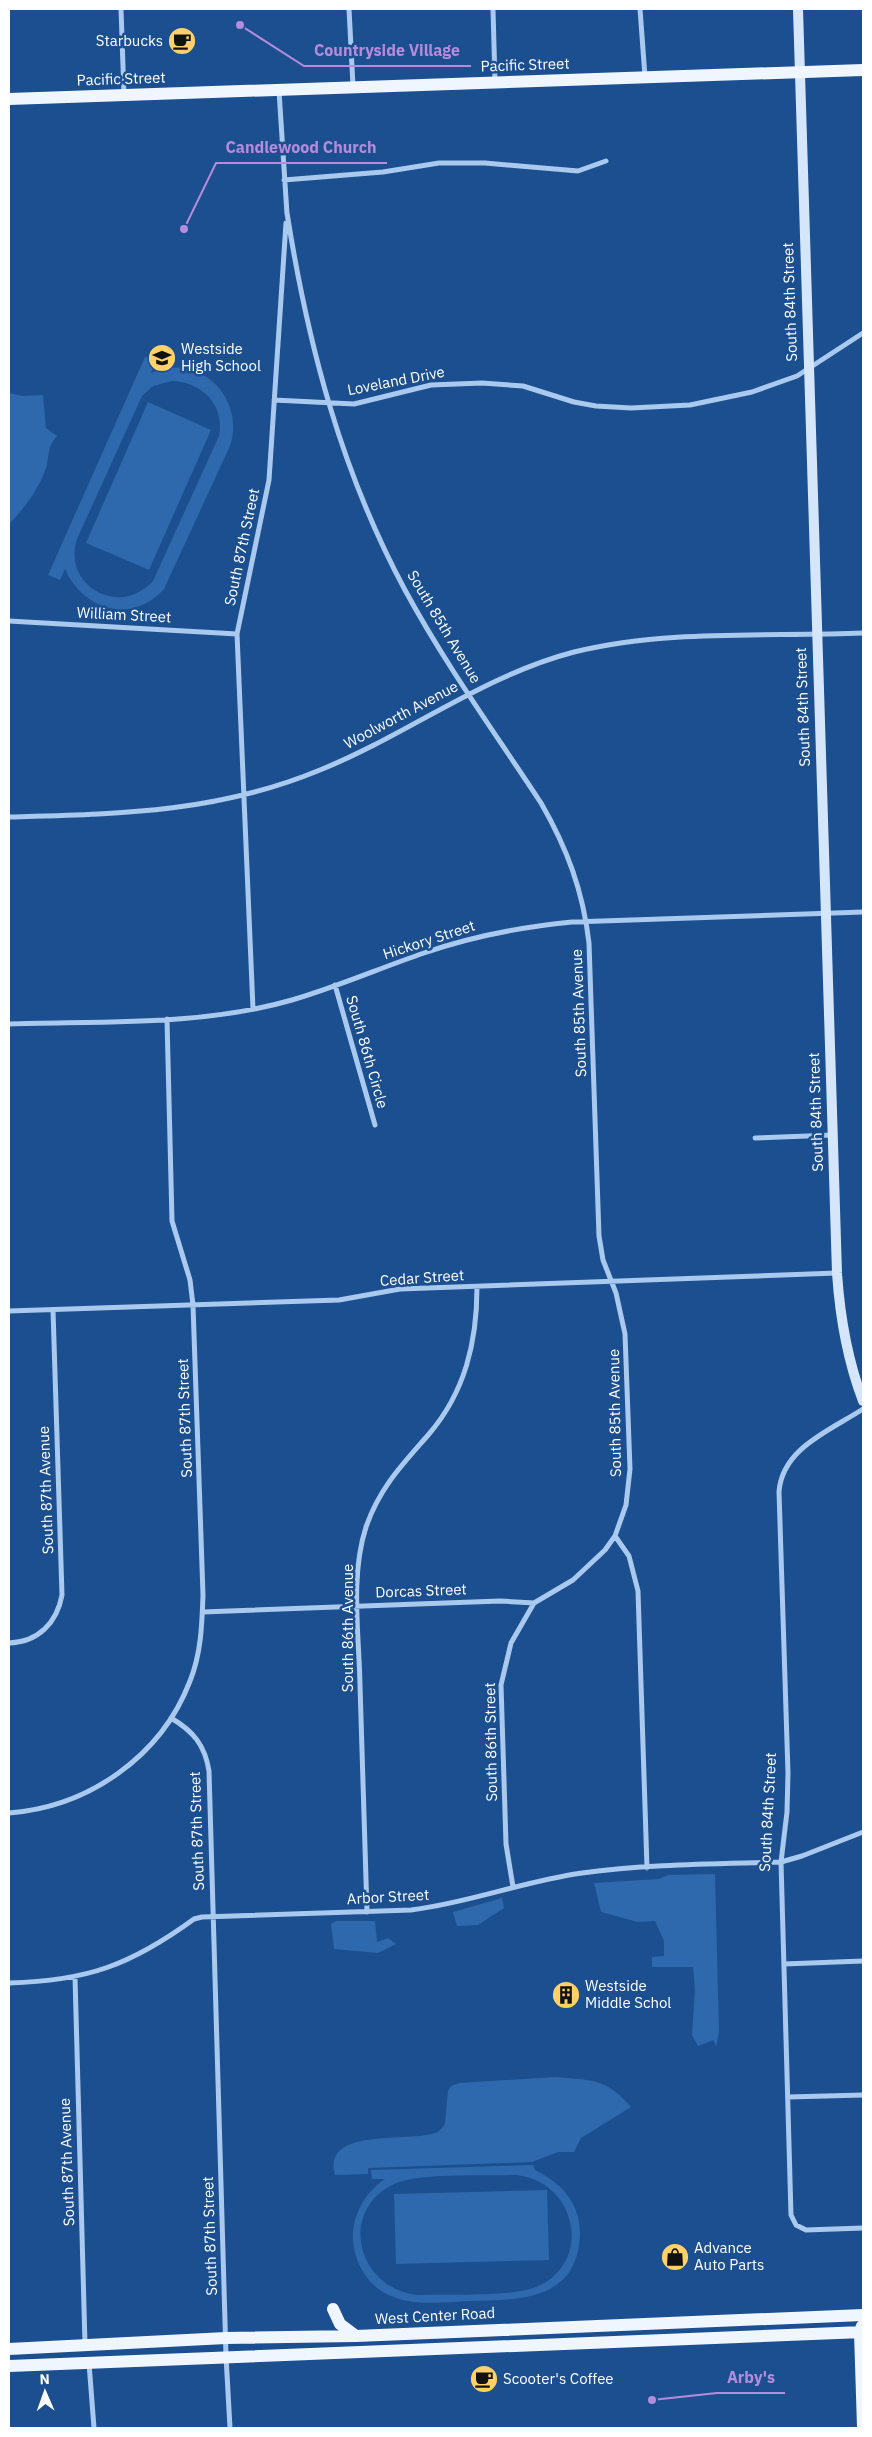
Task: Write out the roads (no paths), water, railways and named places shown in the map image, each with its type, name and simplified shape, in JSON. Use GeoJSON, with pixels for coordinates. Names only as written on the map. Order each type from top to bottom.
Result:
{"type":"FeatureCollection","features":[{"type":"Feature","properties":{"kind":"main road","name":"South 84th Street"},"geometry":{"type":"LineString","coordinates":[[798,9],[837,1273],[839,1303],[846,1346],[863,1400]]}},
{"type":"Feature","properties":{"kind":"main road","name":"Pacific Street"},"geometry":{"type":"LineString","coordinates":[[9,99],[863,70]]}},
{"type":"Feature","properties":{"kind":"main road"},"geometry":{"type":"LineString","coordinates":[[333,2309],[340,2324],[356,2336]]}},
{"type":"Feature","properties":{"kind":"main road","name":"West Center Road"},"geometry":{"type":"LineString","coordinates":[[9,2349],[226,2338],[356,2336],[863,2316]]}},
{"type":"Feature","properties":{"kind":"main road"},"geometry":{"type":"LineString","coordinates":[[9,2366],[862,2330],[863,2427]]}},
{"type":"Feature","properties":{"kind":"street"},"geometry":{"type":"LineString","coordinates":[[121,9],[124,95]]}},
{"type":"Feature","properties":{"kind":"street"},"geometry":{"type":"LineString","coordinates":[[349,9],[353,87]]}},
{"type":"Feature","properties":{"kind":"street"},"geometry":{"type":"LineString","coordinates":[[493,9],[495,82]]}},
{"type":"Feature","properties":{"kind":"street"},"geometry":{"type":"LineString","coordinates":[[640,9],[645,77]]}},
{"type":"Feature","properties":{"kind":"street","name":"South 87th Street"},"geometry":{"type":"LineString","coordinates":[[253,1009],[237,634],[269,480],[287,213],[279,90]]}},
{"type":"Feature","properties":{"kind":"street"},"geometry":{"type":"LineString","coordinates":[[284,180],[383,172],[439,163],[485,163],[578,171],[606,161]]}},
{"type":"Feature","properties":{"kind":"street","name":"South 85th Avenue"},"geometry":{"type":"LineString","coordinates":[[287,213],[309,335],[327,403],[354,482],[381,542],[419,614],[559,833],[577,878],[587,922],[591,974],[599,1236],[603,1260],[620,1307],[625,1334],[630,1469],[626,1505],[615,1536]]}},
{"type":"Feature","properties":{"kind":"street","name":"Loveland Drive"},"geometry":{"type":"LineString","coordinates":[[274,400],[327,403],[364,402],[431,385],[482,383],[523,386],[574,402],[596,406],[672,407],[711,402],[752,392],[797,376],[863,333]]}},
{"type":"Feature","properties":{"kind":"street","name":"William Street"},"geometry":{"type":"LineString","coordinates":[[9,621],[237,634]]}},
{"type":"Feature","properties":{"kind":"street","name":"Woolworth Avenue"},"geometry":{"type":"LineString","coordinates":[[9,817],[149,812],[198,806],[245,795],[300,778],[351,757],[469,693],[535,664],[611,645],[678,638],[863,633]]}},
{"type":"Feature","properties":{"kind":"street","name":"Hickory Street"},"geometry":{"type":"LineString","coordinates":[[9,1024],[167,1019],[207,1016],[253,1009],[292,1000],[424,953],[486,934],[533,926],[587,922],[863,912]]}},
{"type":"Feature","properties":{"kind":"street","name":"South 86th Circle"},"geometry":{"type":"LineString","coordinates":[[335,985],[375,1125]]}},
{"type":"Feature","properties":{"kind":"street","name":"South 87th Street"},"geometry":{"type":"LineString","coordinates":[[167,1019],[172,1221],[190,1280],[193,1305],[203,1612],[194,1668],[184,1695],[171,1718],[195,1736],[207,1759],[226,2356],[230,2428]]}},
{"type":"Feature","properties":{"kind":"street"},"geometry":{"type":"LineString","coordinates":[[754,1138],[833,1135]]}},
{"type":"Feature","properties":{"kind":"street","name":"Cedar Street"},"geometry":{"type":"LineString","coordinates":[[9,1311],[339,1300],[400,1289],[837,1273]]}},
{"type":"Feature","properties":{"kind":"street","name":"South 86th Avenue"},"geometry":{"type":"LineString","coordinates":[[367,1912],[357,1606],[360,1554],[375,1505],[395,1471],[443,1415],[465,1373],[475,1333],[477,1287]]}},
{"type":"Feature","properties":{"kind":"street","name":"South 87th Avenue"},"geometry":{"type":"LineString","coordinates":[[11,1643],[29,1639],[45,1629],[56,1614],[62,1595],[53,1310]]}},
{"type":"Feature","properties":{"kind":"street","name":"South 84th Street"},"geometry":{"type":"LineString","coordinates":[[863,1409],[795,1454],[784,1469],[780,1482],[788,1774],[788,1812],[780,1862],[791,2215],[798,2227],[806,2230],[863,2228]]}},
{"type":"Feature","properties":{"kind":"street"},"geometry":{"type":"LineString","coordinates":[[534,1603],[586,1570],[615,1536],[629,1556],[638,1591],[646,1868]]}},
{"type":"Feature","properties":{"kind":"street","name":"Dorcas Street"},"geometry":{"type":"LineString","coordinates":[[203,1612],[500,1601],[534,1603]]}},
{"type":"Feature","properties":{"kind":"street","name":"South 86th Street"},"geometry":{"type":"LineString","coordinates":[[513,1887],[506,1844],[501,1685],[511,1643],[534,1603]]}},
{"type":"Feature","properties":{"kind":"street"},"geometry":{"type":"LineString","coordinates":[[9,1813],[61,1804],[100,1786],[142,1753],[171,1718]]}},
{"type":"Feature","properties":{"kind":"street","name":"Arbor Street"},"geometry":{"type":"LineString","coordinates":[[9,1983],[40,1982],[75,1977],[128,1961],[166,1940],[194,1919],[212,1916],[367,1912],[437,1907],[513,1887],[581,1873],[780,1862],[802,1856],[863,1832]]}},
{"type":"Feature","properties":{"kind":"street"},"geometry":{"type":"LineString","coordinates":[[784,1964],[863,1961]]}},
{"type":"Feature","properties":{"kind":"street","name":"South 87th Avenue"},"geometry":{"type":"LineString","coordinates":[[75,1977],[85,2346]]}},
{"type":"Feature","properties":{"kind":"street"},"geometry":{"type":"LineString","coordinates":[[788,2097],[863,2095]]}},
{"type":"Feature","properties":{"kind":"street"},"geometry":{"type":"LineString","coordinates":[[89,2362],[94,2428]]}},
{"type":"Feature","properties":{"kind":"place","name":"Countryside Village"},"geometry":{"type":"Point","coordinates":[240,25]}},
{"type":"Feature","properties":{"kind":"place","name":"Starbucks"},"geometry":{"type":"Point","coordinates":[182,41]}},
{"type":"Feature","properties":{"kind":"place","name":"Candlewood Church"},"geometry":{"type":"Point","coordinates":[184,229]}},
{"type":"Feature","properties":{"kind":"place","name":"Westside High School"},"geometry":{"type":"Point","coordinates":[162,358]}},
{"type":"Feature","properties":{"kind":"place","name":"Westside Middle Schol"},"geometry":{"type":"Point","coordinates":[566,1995]}},
{"type":"Feature","properties":{"kind":"place","name":"Advance Auto Parts"},"geometry":{"type":"Point","coordinates":[675,2257]}},
{"type":"Feature","properties":{"kind":"place","name":"Scooter's Coffee"},"geometry":{"type":"Point","coordinates":[484,2379]}},
{"type":"Feature","properties":{"kind":"place","name":"Arby's"},"geometry":{"type":"Point","coordinates":[652,2400]}}]}
